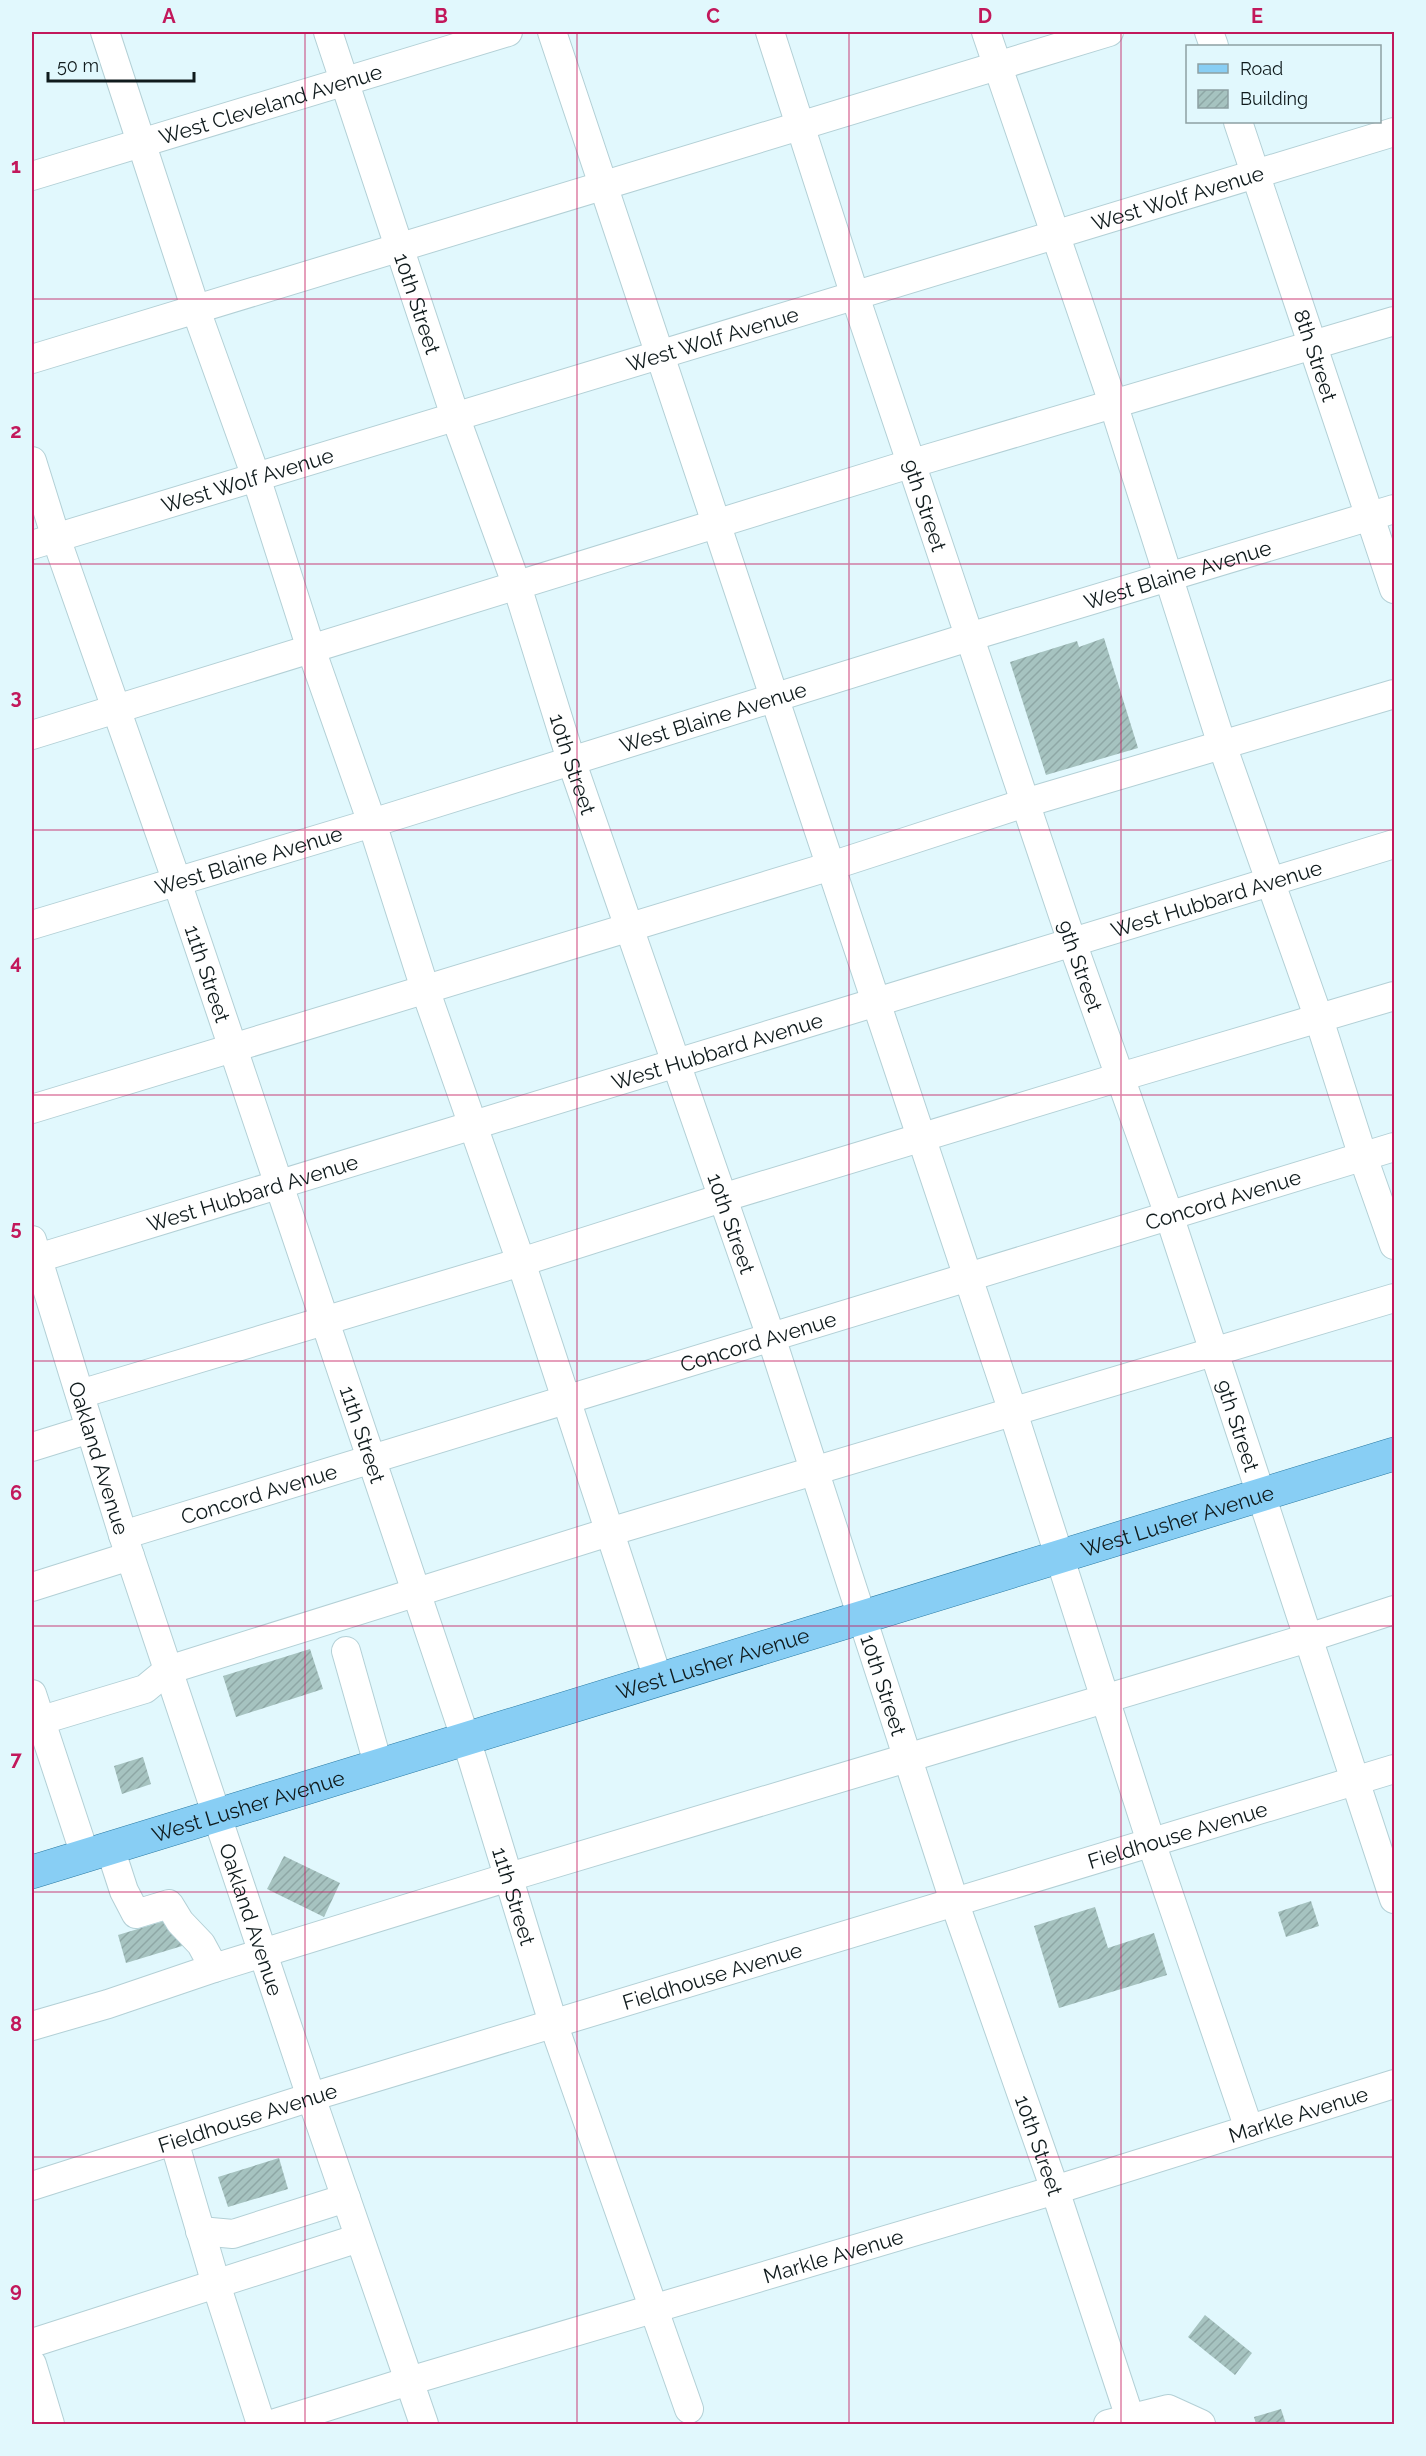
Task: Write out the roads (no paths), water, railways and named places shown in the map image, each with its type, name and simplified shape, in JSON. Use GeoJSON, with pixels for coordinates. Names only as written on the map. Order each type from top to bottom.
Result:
{"type":"FeatureCollection","features":[{"type":"Feature","properties":{"kind":"main road","name":"West Lusher Avenue"},"geometry":{"type":"LineString","coordinates":[[32,1872],[466,1737],[1395,1454]]}},
{"type":"Feature","properties":{"kind":"street"},"geometry":{"type":"LineString","coordinates":[[105,32],[196,310],[256,477],[311,649],[372,824],[424,989],[521,1262],[658,1679]]}},
{"type":"Feature","properties":{"kind":"street","name":"10th Street"},"geometry":{"type":"LineString","coordinates":[[328,32],[455,416],[517,586],[571,760],[771,1337],[954,1901],[1055,2190],[1119,2421]]}},
{"type":"Feature","properties":{"kind":"street","name":"West Cleveland Avenue"},"geometry":{"type":"LineString","coordinates":[[32,176],[508,32]]}},
{"type":"Feature","properties":{"kind":"street"},"geometry":{"type":"LineString","coordinates":[[552,32],[1013,1412],[1151,1842],[1249,2129]]}},
{"type":"Feature","properties":{"kind":"street","name":"9th Street"},"geometry":{"type":"LineString","coordinates":[[770,32],[969,637],[1072,942],[1169,1215],[1354,1781],[1395,1899]]}},
{"type":"Feature","properties":{"kind":"street"},"geometry":{"type":"LineString","coordinates":[[986,32],[1113,403],[1222,746],[1319,1019],[1363,1156],[1395,1245]]}},
{"type":"Feature","properties":{"kind":"street"},"geometry":{"type":"LineString","coordinates":[[32,359],[1109,32]]}},
{"type":"Feature","properties":{"kind":"street","name":"8th Street"},"geometry":{"type":"LineString","coordinates":[[1238,123],[1313,346],[1382,513],[1395,589]]}},
{"type":"Feature","properties":{"kind":"street","name":"West Wolf Avenue"},"geometry":{"type":"LineString","coordinates":[[44,542],[1395,132]]}},
{"type":"Feature","properties":{"kind":"street"},"geometry":{"type":"LineString","coordinates":[[32,735],[913,463],[1395,321]]}},
{"type":"Feature","properties":{"kind":"street","name":"11th Street"},"geometry":{"type":"LineString","coordinates":[[32,461],[44,542],[116,710],[177,882],[370,1459],[466,1737],[553,2024],[689,2409]]}},
{"type":"Feature","properties":{"kind":"street","name":"West Blaine Avenue"},"geometry":{"type":"LineString","coordinates":[[32,926],[372,824],[969,637],[1382,513]]}},
{"type":"Feature","properties":{"kind":"street"},"geometry":{"type":"LineString","coordinates":[[32,1109],[831,866],[1025,803],[1395,694]]}},
{"type":"Feature","properties":{"kind":"street","name":"West Hubbard Avenue"},"geometry":{"type":"LineString","coordinates":[[35,1249],[278,1184],[1395,844]]}},
{"type":"Feature","properties":{"kind":"street"},"geometry":{"type":"LineString","coordinates":[[80,1394],[521,1262],[722,1198],[1120,1077],[1395,996]]}},
{"type":"Feature","properties":{"kind":"street","name":"Concord Avenue"},"geometry":{"type":"LineString","coordinates":[[32,1587],[126,1546],[370,1459],[1395,1147]]}},
{"type":"Feature","properties":{"kind":"street","name":"Oakland Avenue"},"geometry":{"type":"LineString","coordinates":[[35,1249],[42,1304],[80,1394],[126,1546],[311,2097],[424,2424]]}},
{"type":"Feature","properties":{"kind":"street"},"geometry":{"type":"LineString","coordinates":[[36,1722],[145,1689],[168,1670],[416,1592],[813,1470],[1395,1298]]}},
{"type":"Feature","properties":{"kind":"street"},"geometry":{"type":"LineString","coordinates":[[32,1447],[90,1429]]}},
{"type":"Feature","properties":{"kind":"street"},"geometry":{"type":"LineString","coordinates":[[32,2026],[509,1877],[1395,1610]]}},
{"type":"Feature","properties":{"kind":"street"},"geometry":{"type":"LineString","coordinates":[[346,1651],[378,1764]]}},
{"type":"Feature","properties":{"kind":"street"},"geometry":{"type":"LineString","coordinates":[[32,1694],[36,1722],[97,1852],[124,1891],[136,1914],[169,1904],[180,1922],[201,1944],[214,1968]]}},
{"type":"Feature","properties":{"kind":"street","name":"Fieldhouse Avenue"},"geometry":{"type":"LineString","coordinates":[[32,2186],[311,2097],[1395,1768]]}},
{"type":"Feature","properties":{"kind":"street","name":"Markle Avenue"},"geometry":{"type":"LineString","coordinates":[[272,2424],[409,2381],[1055,2190],[1395,2084]]}},
{"type":"Feature","properties":{"kind":"street"},"geometry":{"type":"LineString","coordinates":[[174,2142],[261,2424]]}},
{"type":"Feature","properties":{"kind":"street"},"geometry":{"type":"LineString","coordinates":[[200,2231],[233,2234],[346,2198]]}},
{"type":"Feature","properties":{"kind":"street"},"geometry":{"type":"LineString","coordinates":[[32,2343],[359,2238]]}},
{"type":"Feature","properties":{"kind":"street"},"geometry":{"type":"LineString","coordinates":[[32,2364],[50,2424]]}},
{"type":"Feature","properties":{"kind":"street"},"geometry":{"type":"LineString","coordinates":[[1119,2421],[1168,2409],[1201,2424]]}}]}
